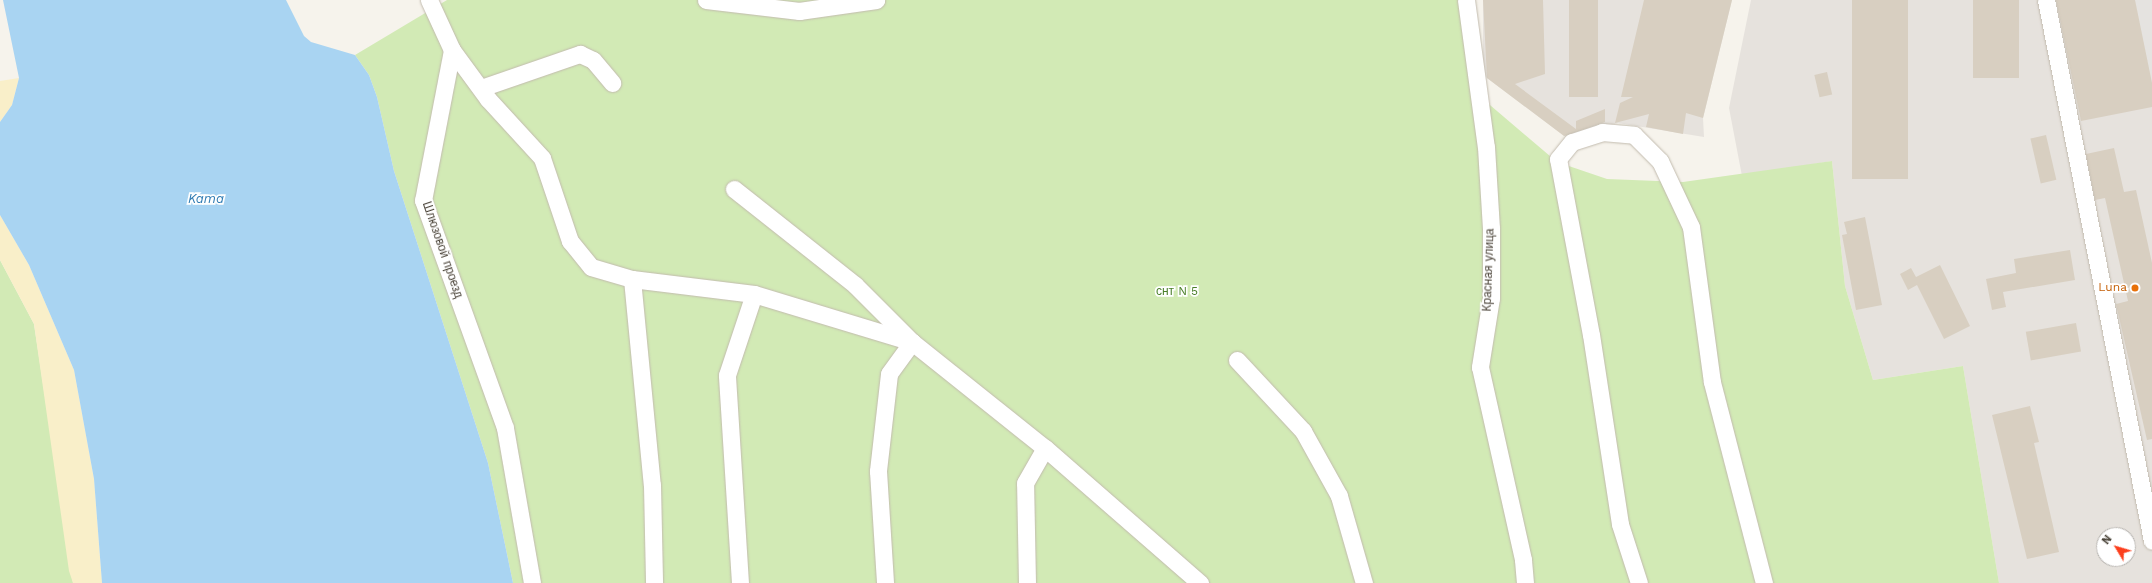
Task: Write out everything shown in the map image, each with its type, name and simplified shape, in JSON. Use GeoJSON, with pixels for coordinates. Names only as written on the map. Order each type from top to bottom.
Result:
{"type":"FeatureCollection","features":[{"type":"Feature","properties":{"kind":"street"},"geometry":{"type":"LineString","coordinates":[[429,0],[452,50],[481,88],[542,158],[570,241],[591,267],[632,279],[754,294],[912,342]]}},
{"type":"Feature","properties":{"kind":"street"},"geometry":{"type":"LineString","coordinates":[[706,0],[799,11],[876,0]]}},
{"type":"Feature","properties":{"kind":"street","name":"Красная улица"},"geometry":{"type":"LineString","coordinates":[[1466,0],[1486,147],[1491,228],[1491,298],[1480,367],[1523,560],[1525,583]]}},
{"type":"Feature","properties":{"kind":"street"},"geometry":{"type":"LineString","coordinates":[[2046,0],[2152,542]]}},
{"type":"Feature","properties":{"kind":"street","name":"Шлюзовой проезд"},"geometry":{"type":"LineString","coordinates":[[452,50],[423,200],[505,428],[532,583]]}},
{"type":"Feature","properties":{"kind":"street"},"geometry":{"type":"LineString","coordinates":[[481,88],[580,54],[593,60],[612,83]]}},
{"type":"Feature","properties":{"kind":"street"},"geometry":{"type":"LineString","coordinates":[[1639,583],[1620,524],[1591,335],[1558,159],[1572,142],[1602,132],[1634,135],[1660,161],[1691,227],[1712,382],[1764,583]]}},
{"type":"Feature","properties":{"kind":"street"},"geometry":{"type":"LineString","coordinates":[[734,189],[855,285],[912,342],[1045,448],[1198,582]]}},
{"type":"Feature","properties":{"kind":"street"},"geometry":{"type":"LineString","coordinates":[[632,279],[652,485],[654,583]]}},
{"type":"Feature","properties":{"kind":"street"},"geometry":{"type":"LineString","coordinates":[[740,583],[727,375],[754,294]]}},
{"type":"Feature","properties":{"kind":"street"},"geometry":{"type":"LineString","coordinates":[[884,583],[878,471],[889,374],[912,342]]}},
{"type":"Feature","properties":{"kind":"street"},"geometry":{"type":"LineString","coordinates":[[1238,360],[1303,431],[1339,496],[1364,583]]}},
{"type":"Feature","properties":{"kind":"street"},"geometry":{"type":"LineString","coordinates":[[1027,583],[1025,483],[1045,448]]}},
{"type":"Feature","properties":{"kind":"shaded area"},"geometry":{"type":"Polygon","coordinates":[[[1483,0],[1732,0],[1703,118],[1704,137],[1618,123],[1566,137],[1483,75],[1483,0]]]}},
{"type":"Feature","properties":{"kind":"shaded area"},"geometry":{"type":"Polygon","coordinates":[[[1751,0],[2152,0],[2152,583],[1999,583],[1963,366],[1873,380],[1845,286],[1832,161],[1742,176],[1729,108],[1751,0]]]}},
{"type":"Feature","properties":{"kind":"shaded area"},"geometry":{"type":"Polygon","coordinates":[[[2135,0],[2152,0],[2152,83],[2135,0]]]}},
{"type":"Feature","properties":{"kind":"green space","name":"снт N 5"},"geometry":{"type":"Polygon","coordinates":[[[447,0],[1467,0],[1470,88],[1557,162],[1607,179],[1683,182],[1832,161],[1845,286],[1873,380],[1963,366],[1999,583],[513,583],[488,463],[394,171],[377,97],[369,75],[355,55],[447,0]]]}},
{"type":"Feature","properties":{"kind":"green space"},"geometry":{"type":"Polygon","coordinates":[[[0,260],[34,324],[73,583],[0,583],[0,260]]]}},
{"type":"Feature","properties":{"kind":"sand"},"geometry":{"type":"Polygon","coordinates":[[[19,78],[12,105],[0,122],[0,81],[19,78]]]}},
{"type":"Feature","properties":{"kind":"sand"},"geometry":{"type":"Polygon","coordinates":[[[0,215],[29,265],[74,370],[94,479],[102,583],[73,583],[69,571],[34,324],[0,260],[0,215]]]}},
{"type":"Feature","properties":{"kind":"water","name":"Kama"},"geometry":{"type":"Polygon","coordinates":[[[3,0],[286,0],[304,36],[311,42],[355,55],[369,75],[377,97],[394,171],[488,463],[513,583],[102,583],[94,479],[74,370],[29,265],[0,215],[0,122],[12,105],[19,78],[3,0]]]}},
{"type":"Feature","properties":{"kind":"building"},"geometry":{"type":"Polygon","coordinates":[[[1483,0],[1543,0],[1545,74],[1515,84],[1576,129],[1576,121],[1605,109],[1605,122],[1564,136],[1487,78],[1483,0]]]}},
{"type":"Feature","properties":{"kind":"building"},"geometry":{"type":"Polygon","coordinates":[[[1569,0],[1598,0],[1598,97],[1569,97],[1569,0]]]}},
{"type":"Feature","properties":{"kind":"building"},"geometry":{"type":"Polygon","coordinates":[[[1644,0],[1732,0],[1703,118],[1686,113],[1683,134],[1646,127],[1649,114],[1615,123],[1620,103],[1633,97],[1621,97],[1644,0]]]}},
{"type":"Feature","properties":{"kind":"building"},"geometry":{"type":"Polygon","coordinates":[[[1852,0],[1908,0],[1908,179],[1852,179],[1852,0]]]}},
{"type":"Feature","properties":{"kind":"building"},"geometry":{"type":"Polygon","coordinates":[[[1973,0],[2019,0],[2019,78],[1973,78],[1973,0]]]}},
{"type":"Feature","properties":{"kind":"building"},"geometry":{"type":"Polygon","coordinates":[[[2056,0],[2135,0],[2152,83],[2152,107],[2081,121],[2056,0]]]}},
{"type":"Feature","properties":{"kind":"building"},"geometry":{"type":"Polygon","coordinates":[[[1827,72],[1832,94],[1820,97],[1814,75],[1827,72]]]}},
{"type":"Feature","properties":{"kind":"building"},"geometry":{"type":"Polygon","coordinates":[[[2046,135],[2056,180],[2041,183],[2030,139],[2046,135]]]}},
{"type":"Feature","properties":{"kind":"building"},"geometry":{"type":"Polygon","coordinates":[[[2114,148],[2124,192],[2136,190],[2152,263],[2152,439],[2147,440],[2116,304],[2128,301],[2105,198],[2095,200],[2086,154],[2114,148]]]}},
{"type":"Feature","properties":{"kind":"building"},"geometry":{"type":"Polygon","coordinates":[[[1865,217],[1882,305],[1856,310],[1842,235],[1847,234],[1844,222],[1865,217]]]}},
{"type":"Feature","properties":{"kind":"building"},"geometry":{"type":"Polygon","coordinates":[[[2070,250],[2075,280],[2003,292],[2006,307],[1992,310],[1986,279],[2016,273],[2014,259],[2070,250]]]}},
{"type":"Feature","properties":{"kind":"building"},"geometry":{"type":"Polygon","coordinates":[[[1940,265],[1970,326],[1944,339],[1917,285],[1908,290],[1900,274],[1911,268],[1916,277],[1940,265]]]}},
{"type":"Feature","properties":{"kind":"building"},"geometry":{"type":"Polygon","coordinates":[[[2076,323],[2081,352],[2031,360],[2026,332],[2076,323]]]}},
{"type":"Feature","properties":{"kind":"building"},"geometry":{"type":"Polygon","coordinates":[[[2030,406],[2039,442],[2034,443],[2059,552],[2027,559],[1992,415],[2030,406]]]}},
{"type":"Feature","properties":{"kind":"place","name":"Luna"},"geometry":{"type":"Point","coordinates":[2135,288]}}]}
